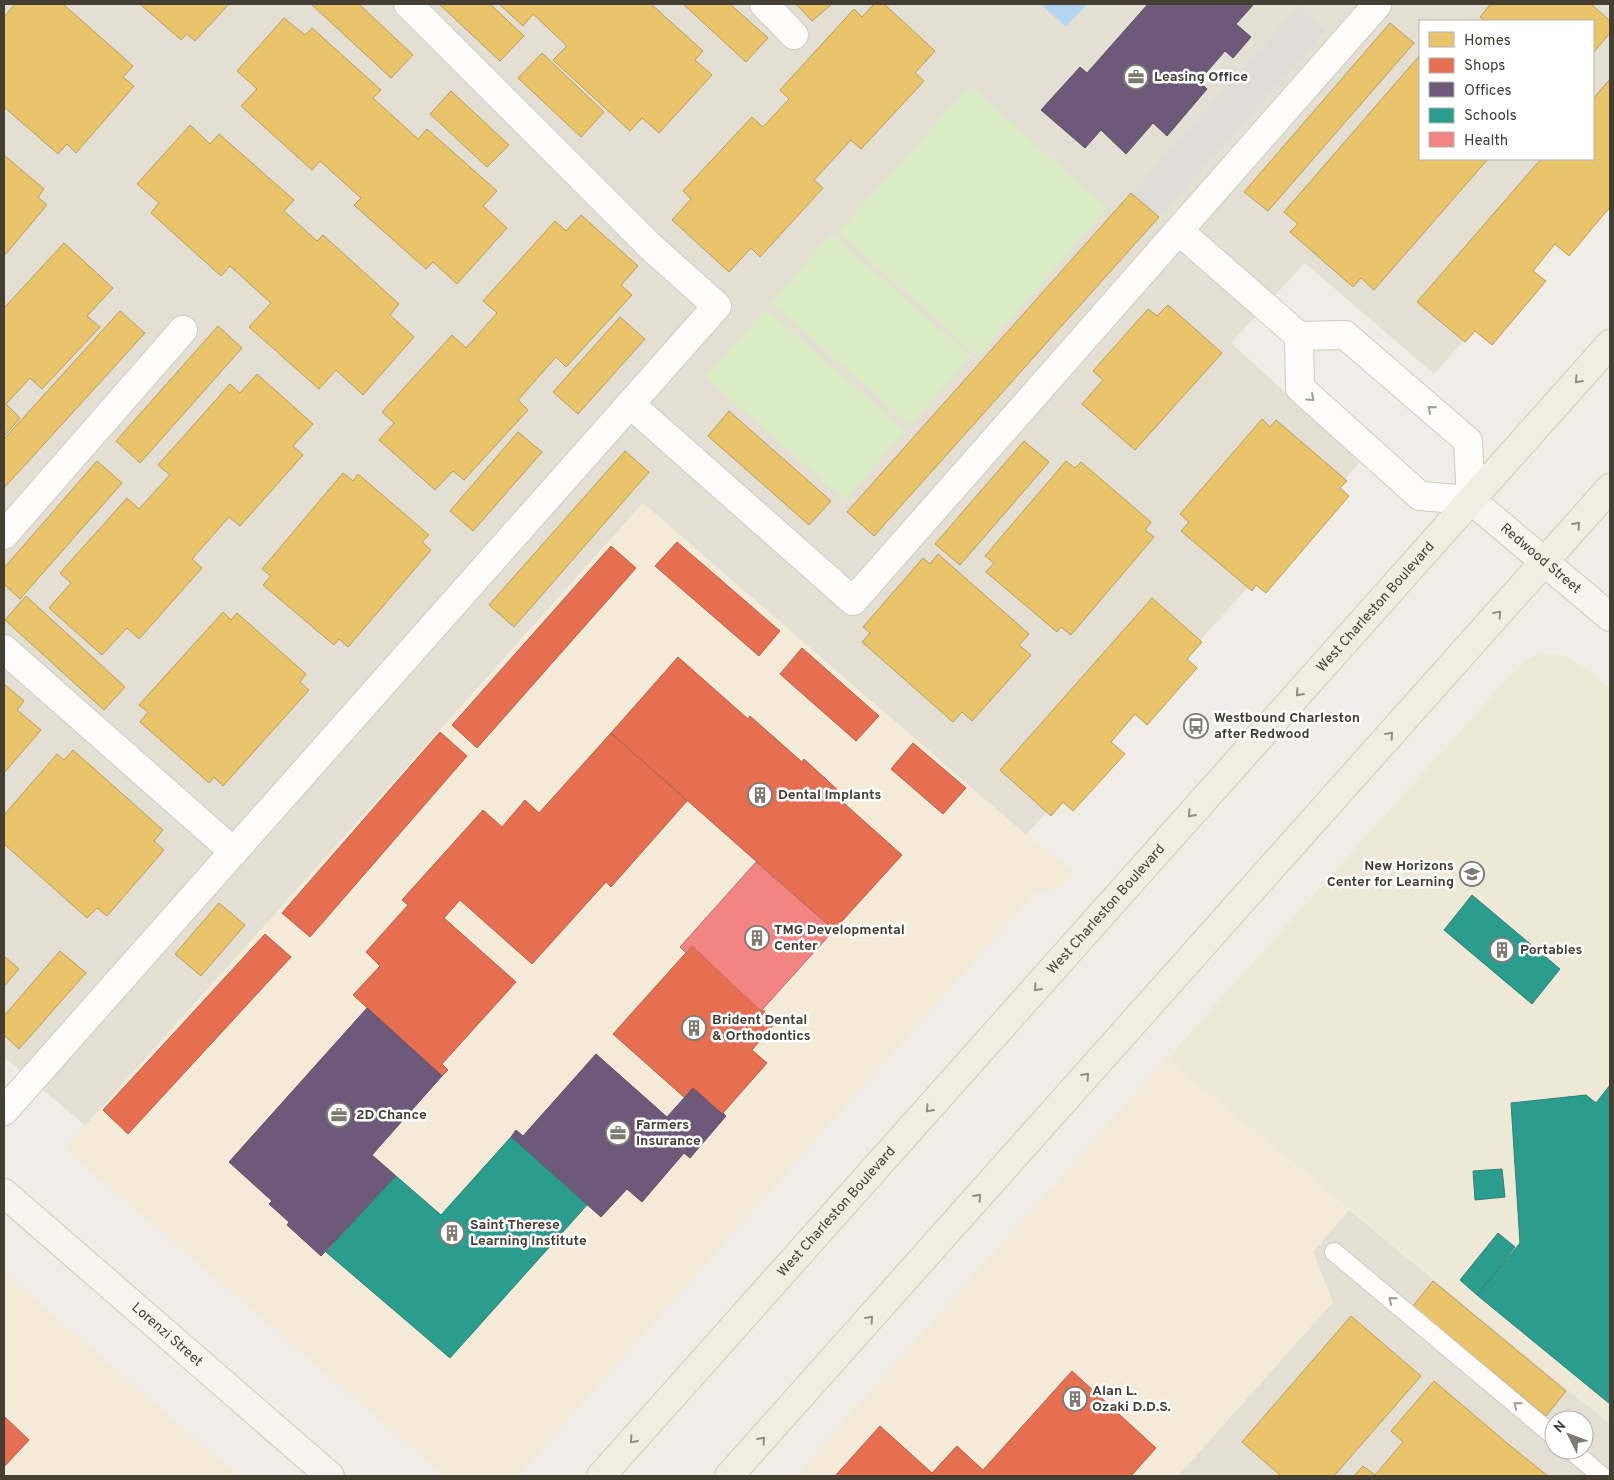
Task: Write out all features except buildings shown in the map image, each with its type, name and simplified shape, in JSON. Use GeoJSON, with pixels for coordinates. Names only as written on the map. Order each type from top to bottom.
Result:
{"type":"FeatureCollection","features":[{"type":"Feature","properties":{"kind":"main road","name":"West Charleston Boulevard"},"geometry":{"type":"LineString","coordinates":[[601,1476],[1610,344]]}},
{"type":"Feature","properties":{"kind":"main road"},"geometry":{"type":"LineString","coordinates":[[729,1476],[1610,488]]}},
{"type":"Feature","properties":{"kind":"street"},"geometry":{"type":"LineString","coordinates":[[4,1111],[717,306],[651,246],[408,4]]}},
{"type":"Feature","properties":{"kind":"street"},"geometry":{"type":"LineString","coordinates":[[764,4],[794,35]]}},
{"type":"Feature","properties":{"kind":"street"},"geometry":{"type":"LineString","coordinates":[[630,404],[853,601],[1371,12],[1376,4]]}},
{"type":"Feature","properties":{"kind":"street"},"geometry":{"type":"LineString","coordinates":[[1179,231],[1299,336],[1345,335],[1468,441],[1471,500],[1420,496],[1300,388],[1299,336]]}},
{"type":"Feature","properties":{"kind":"street"},"geometry":{"type":"LineString","coordinates":[[4,535],[182,330]]}},
{"type":"Feature","properties":{"kind":"street","name":"Redwood Street"},"geometry":{"type":"LineString","coordinates":[[1471,500],[1610,617]]}},
{"type":"Feature","properties":{"kind":"street"},"geometry":{"type":"LineString","coordinates":[[4,649],[234,852]]}},
{"type":"Feature","properties":{"kind":"street","name":"Lorenzi Street"},"geometry":{"type":"LineString","coordinates":[[4,1193],[330,1476]]}},
{"type":"Feature","properties":{"kind":"lane"},"geometry":{"type":"LineString","coordinates":[[1334,1252],[1544,1428]]}},
{"type":"Feature","properties":{"kind":"lane"},"geometry":{"type":"LineString","coordinates":[[1582,1460],[1602,1476]]}},
{"type":"Feature","properties":{"kind":"shaded area"},"geometry":{"type":"Polygon","coordinates":[[[4,4],[1610,4],[1610,175],[1434,374],[1305,263],[1231,343],[1361,461],[1026,835],[643,503],[86,1126],[4,1057],[4,4]]]}},
{"type":"Feature","properties":{"kind":"shaded area"},"geometry":{"type":"Polygon","coordinates":[[[1298,7],[1325,31],[874,536],[847,512],[1298,7]]]}},
{"type":"Feature","properties":{"kind":"shaded area"},"geometry":{"type":"Polygon","coordinates":[[[643,503],[1026,835],[1074,872],[1060,887],[1035,892],[517,1476],[446,1476],[65,1148],[643,503]]]}},
{"type":"Feature","properties":{"kind":"shaded area","name":"New Horizons Center for Learning"},"geometry":{"type":"Polygon","coordinates":[[[1554,653],[1566,657],[1588,670],[1610,689],[1610,1424],[1167,1059],[1517,668],[1531,658],[1554,653]]]}},
{"type":"Feature","properties":{"kind":"shaded area"},"geometry":{"type":"Polygon","coordinates":[[[1167,1059],[1349,1210],[1313,1252],[1333,1302],[1178,1476],[796,1476],[1167,1059]]]}},
{"type":"Feature","properties":{"kind":"shaded area"},"geometry":{"type":"Polygon","coordinates":[[[1349,1210],[1593,1410],[1544,1410],[1544,1460],[1594,1460],[1594,1411],[1610,1424],[1610,1476],[1178,1476],[1333,1302],[1313,1252],[1349,1210]]]}},
{"type":"Feature","properties":{"kind":"shaded area"},"geometry":{"type":"Polygon","coordinates":[[[4,1273],[237,1476],[4,1476],[4,1273]]]}},
{"type":"Feature","properties":{"kind":"green space"},"geometry":{"type":"Polygon","coordinates":[[[970,86],[1107,208],[978,357],[838,232],[970,86]]]}},
{"type":"Feature","properties":{"kind":"green space"},"geometry":{"type":"Polygon","coordinates":[[[831,234],[971,356],[910,425],[771,303],[831,234]]]}},
{"type":"Feature","properties":{"kind":"green space"},"geometry":{"type":"Polygon","coordinates":[[[766,309],[905,431],[845,500],[705,377],[766,309]]]}},
{"type":"Feature","properties":{"kind":"water"},"geometry":{"type":"Polygon","coordinates":[[[1041,4],[1087,4],[1066,27],[1041,4]]]}},
{"type":"Feature","properties":{"kind":"place","name":"Leasing Office"},"geometry":{"type":"Point","coordinates":[1136,77]}},
{"type":"Feature","properties":{"kind":"place","name":"Westbound Charleston after Redwood"},"geometry":{"type":"Point","coordinates":[1196,726]}},
{"type":"Feature","properties":{"kind":"place","name":"Dental Implants"},"geometry":{"type":"Point","coordinates":[760,795]}},
{"type":"Feature","properties":{"kind":"place","name":"New Horizons Center for Learning"},"geometry":{"type":"Point","coordinates":[1472,874]}},
{"type":"Feature","properties":{"kind":"place","name":"TMG Developmental Center"},"geometry":{"type":"Point","coordinates":[757,938]}},
{"type":"Feature","properties":{"kind":"place","name":"Portables"},"geometry":{"type":"Point","coordinates":[1502,950]}},
{"type":"Feature","properties":{"kind":"place","name":"Brident Dental & Orthodontics"},"geometry":{"type":"Point","coordinates":[694,1028]}},
{"type":"Feature","properties":{"kind":"place","name":"2D Chance"},"geometry":{"type":"Point","coordinates":[339,1115]}},
{"type":"Feature","properties":{"kind":"place","name":"Farmers Insurance"},"geometry":{"type":"Point","coordinates":[618,1133]}},
{"type":"Feature","properties":{"kind":"place","name":"Saint Therese Learning Institute"},"geometry":{"type":"Point","coordinates":[452,1233]}},
{"type":"Feature","properties":{"kind":"place","name":"Alan L. Ozaki D.D.S."},"geometry":{"type":"Point","coordinates":[1075,1399]}}]}
